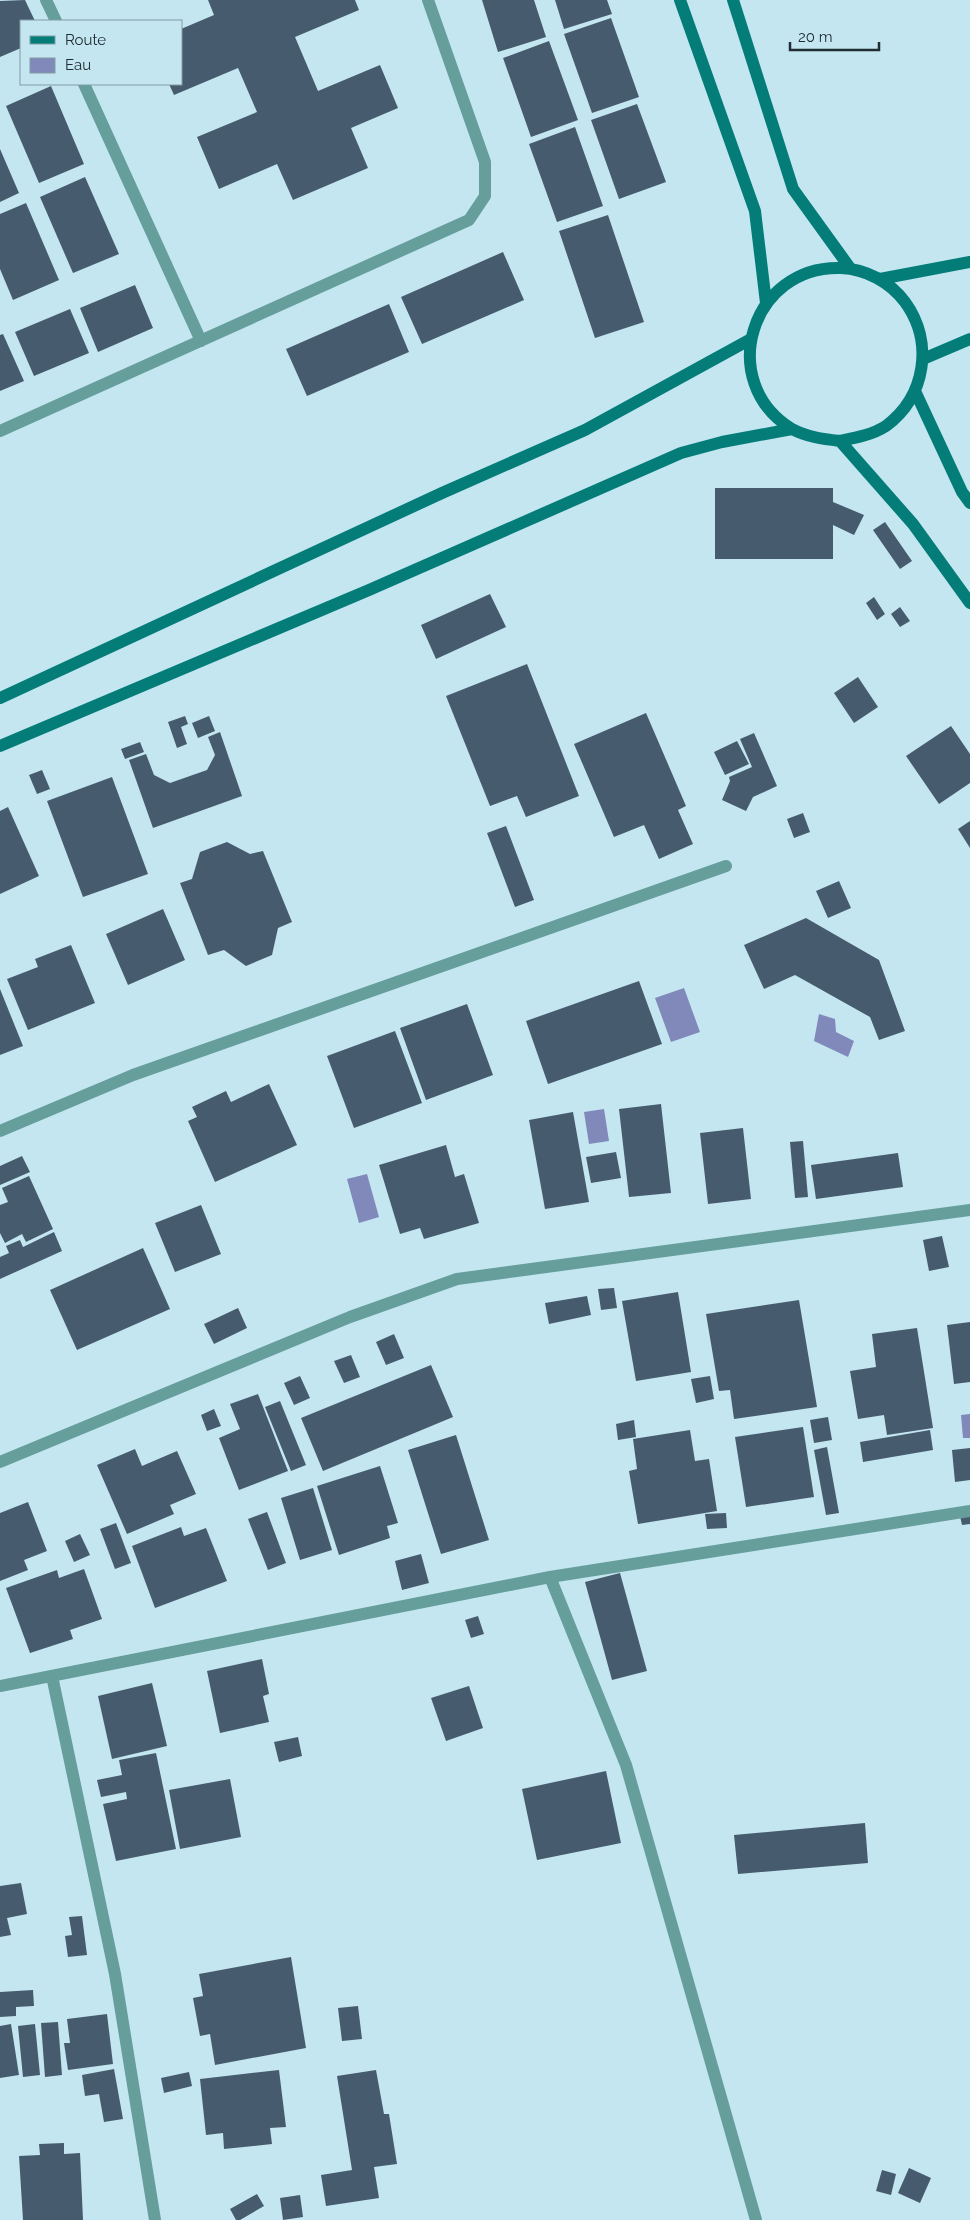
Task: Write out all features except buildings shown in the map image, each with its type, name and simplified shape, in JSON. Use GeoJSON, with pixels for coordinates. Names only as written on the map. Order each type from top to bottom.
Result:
{"type":"FeatureCollection","features":[{"type":"Feature","properties":{"kind":"main road"},"geometry":{"type":"LineString","coordinates":[[680,0],[755,211],[766,303]]}},
{"type":"Feature","properties":{"kind":"main road"},"geometry":{"type":"LineString","coordinates":[[732,0],[793,189],[850,268]]}},
{"type":"Feature","properties":{"kind":"main road"},"geometry":{"type":"LineString","coordinates":[[880,279],[970,262]]}},
{"type":"Feature","properties":{"kind":"main road"},"geometry":{"type":"LineString","coordinates":[[826,267],[850,268],[880,279],[899,293],[913,313],[921,336],[923,360],[915,391],[902,411],[884,426],[863,437],[840,441],[815,438],[792,429],[772,412],[758,390],[751,366],[751,340],[756,320],[766,303],[782,286],[803,273],[826,267]]}},
{"type":"Feature","properties":{"kind":"main road"},"geometry":{"type":"LineString","coordinates":[[923,360],[970,339]]}},
{"type":"Feature","properties":{"kind":"main road"},"geometry":{"type":"LineString","coordinates":[[0,698],[442,493],[585,430],[751,340]]}},
{"type":"Feature","properties":{"kind":"main road"},"geometry":{"type":"LineString","coordinates":[[915,391],[962,492],[970,503]]}},
{"type":"Feature","properties":{"kind":"main road"},"geometry":{"type":"LineString","coordinates":[[0,746],[369,590],[681,453],[722,442],[792,429]]}},
{"type":"Feature","properties":{"kind":"main road"},"geometry":{"type":"LineString","coordinates":[[840,441],[913,524],[970,603]]}},
{"type":"Feature","properties":{"kind":"street"},"geometry":{"type":"LineString","coordinates":[[46,0],[56,20]]}},
{"type":"Feature","properties":{"kind":"street"},"geometry":{"type":"LineString","coordinates":[[0,430],[469,220],[485,196],[485,162],[428,0]]}},
{"type":"Feature","properties":{"kind":"street"},"geometry":{"type":"LineString","coordinates":[[84,85],[201,341]]}},
{"type":"Feature","properties":{"kind":"street"},"geometry":{"type":"LineString","coordinates":[[0,1132],[133,1075],[726,866]]}},
{"type":"Feature","properties":{"kind":"street"},"geometry":{"type":"LineString","coordinates":[[0,1462],[350,1317],[457,1278],[970,1210]]}},
{"type":"Feature","properties":{"kind":"street"},"geometry":{"type":"LineString","coordinates":[[0,1686],[550,1577],[970,1510]]}},
{"type":"Feature","properties":{"kind":"street"},"geometry":{"type":"LineString","coordinates":[[550,1577],[626,1765],[756,2220]]}},
{"type":"Feature","properties":{"kind":"street"},"geometry":{"type":"LineString","coordinates":[[52,1676],[114,1974],[155,2220]]}},
{"type":"Feature","properties":{"kind":"water"},"geometry":{"type":"Polygon","coordinates":[[[684,988],[700,1032],[671,1042],[655,998],[684,988]]]}},
{"type":"Feature","properties":{"kind":"water"},"geometry":{"type":"Polygon","coordinates":[[[819,1014],[835,1019],[836,1032],[854,1041],[848,1057],[814,1041],[819,1014]]]}},
{"type":"Feature","properties":{"kind":"water"},"geometry":{"type":"Polygon","coordinates":[[[604,1109],[609,1141],[589,1144],[584,1112],[604,1109]]]}},
{"type":"Feature","properties":{"kind":"water"},"geometry":{"type":"Polygon","coordinates":[[[367,1174],[379,1217],[359,1223],[347,1179],[367,1174]]]}},
{"type":"Feature","properties":{"kind":"water"},"geometry":{"type":"Polygon","coordinates":[[[970,1414],[970,1438],[963,1438],[961,1415],[970,1414]]]}}]}
